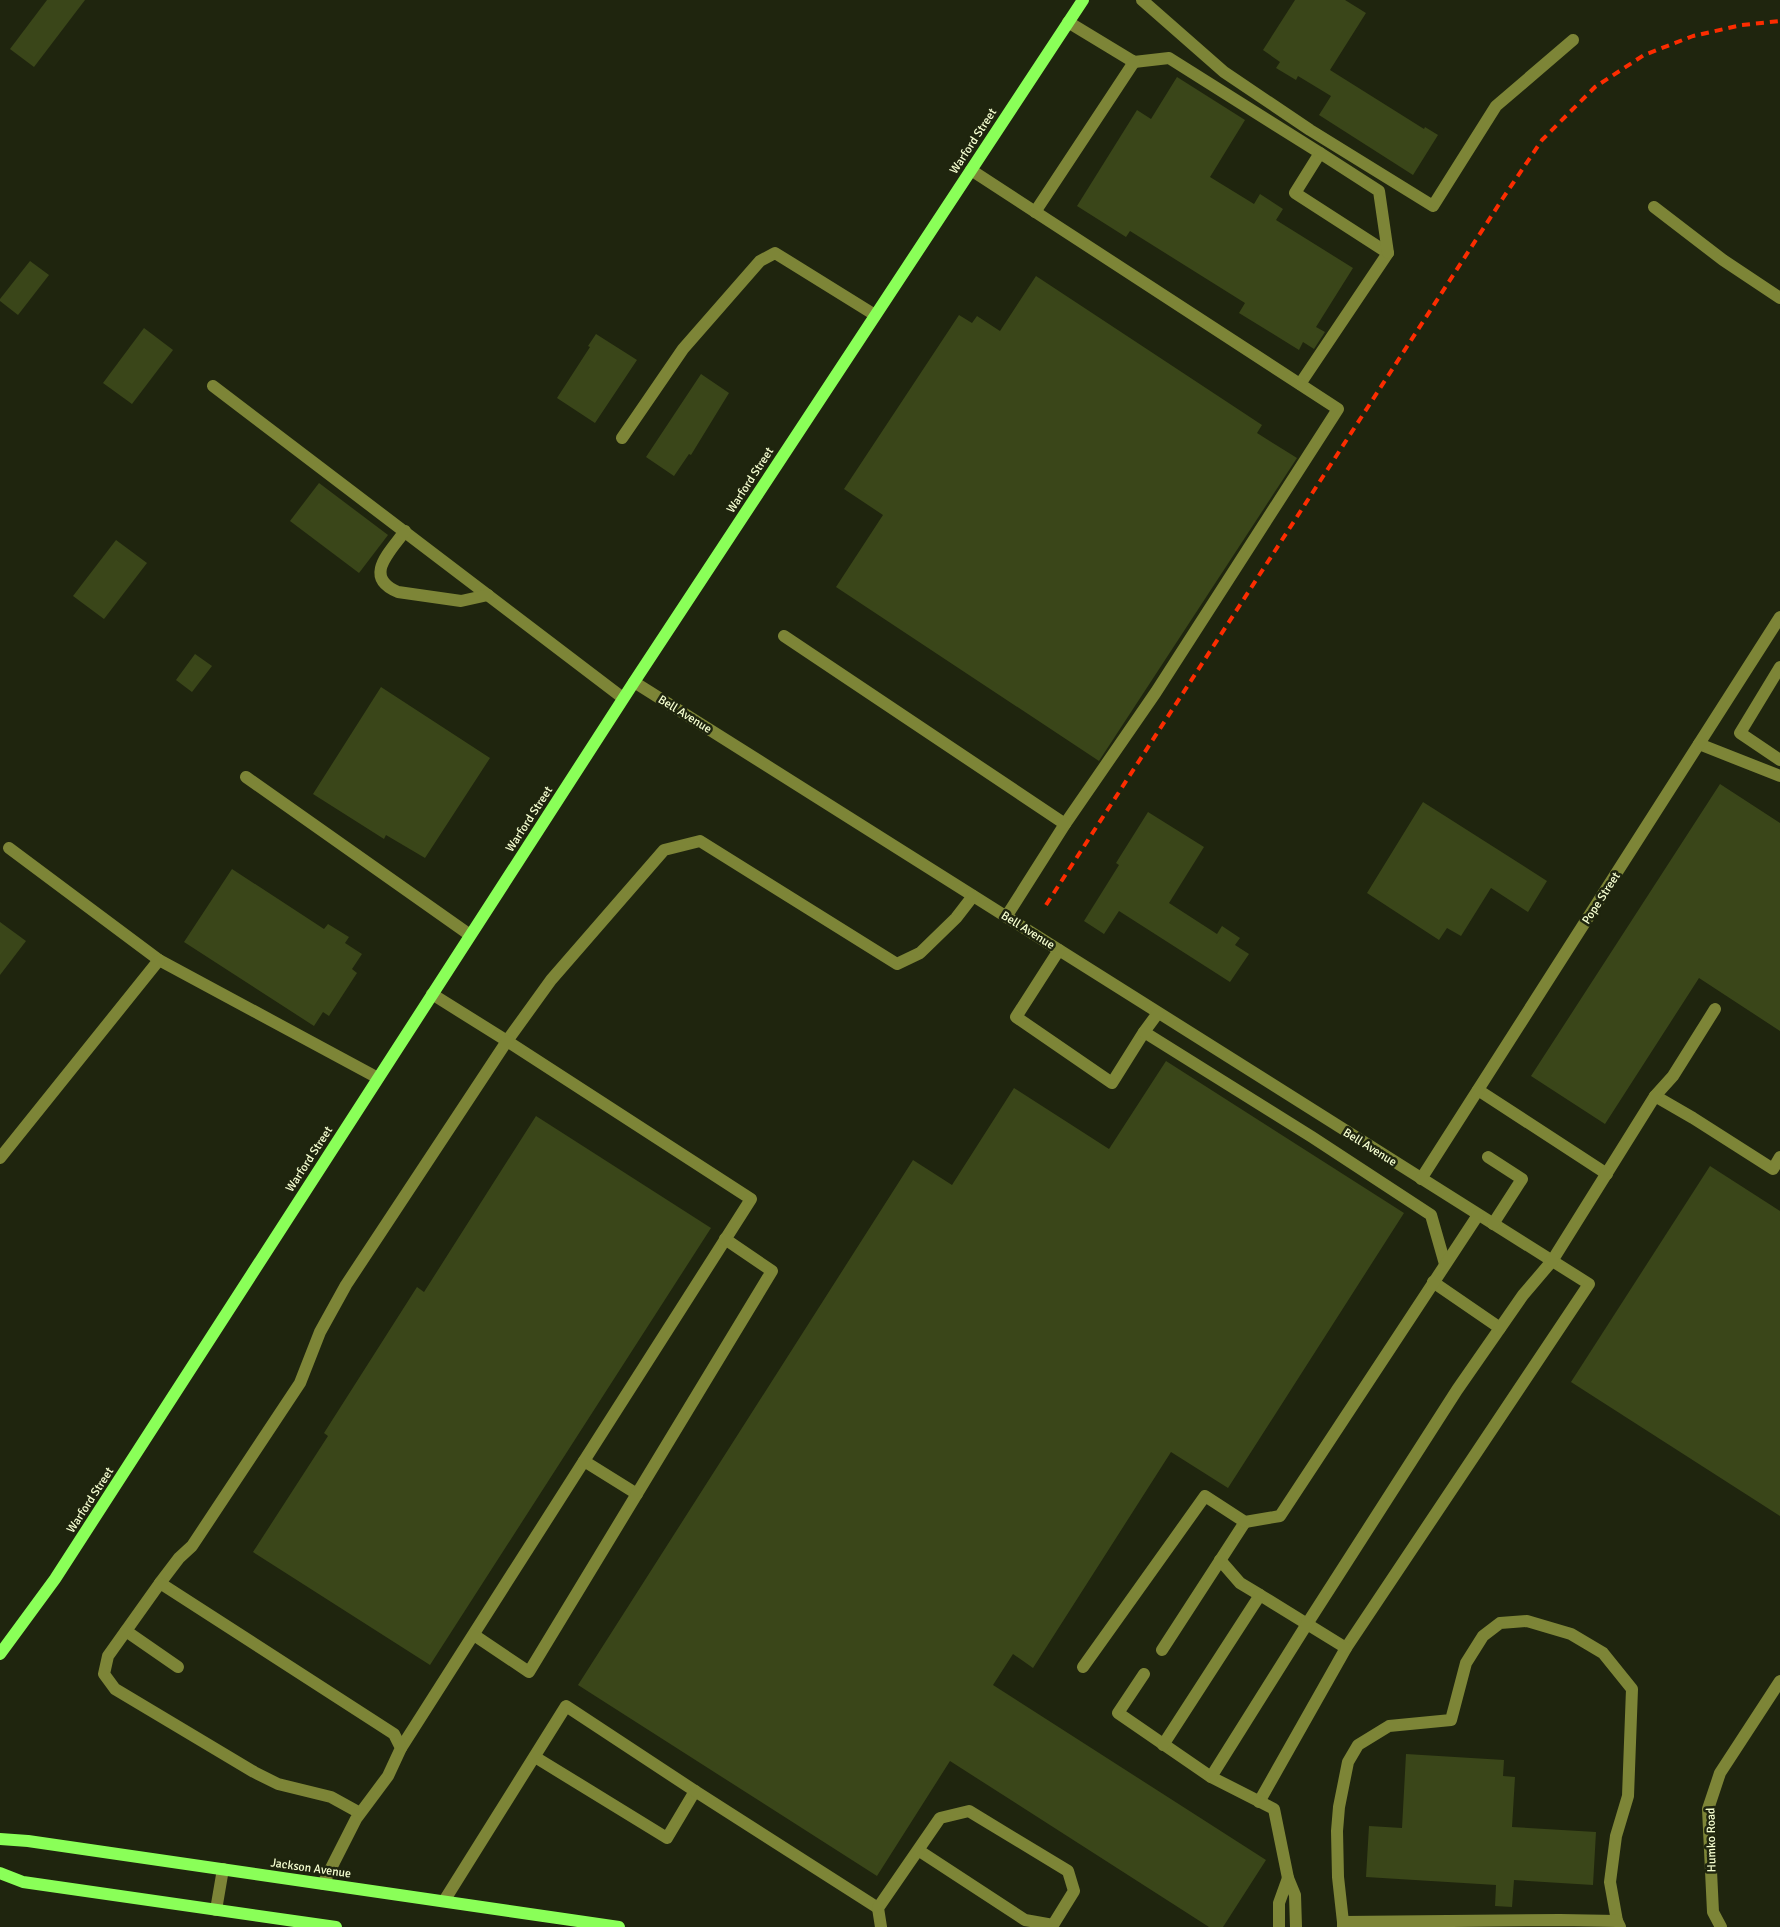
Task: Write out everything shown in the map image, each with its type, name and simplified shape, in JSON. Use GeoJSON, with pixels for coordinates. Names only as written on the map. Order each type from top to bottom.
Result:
{"type":"FeatureCollection","features":[{"type":"Feature","properties":{"kind":"main road","name":"Warford Street"},"geometry":{"type":"LineString","coordinates":[[0,1654],[55,1579],[634,682],[1083,0]]}},
{"type":"Feature","properties":{"kind":"main road","name":"Jackson Avenue"},"geometry":{"type":"LineString","coordinates":[[0,1838],[619,1927]]}},
{"type":"Feature","properties":{"kind":"main road"},"geometry":{"type":"LineString","coordinates":[[0,1873],[23,1882],[336,1927]]}},
{"type":"Feature","properties":{"kind":"street"},"geometry":{"type":"LineString","coordinates":[[1142,0],[1224,72],[1310,130],[1433,206],[1496,106],[1573,40]]}},
{"type":"Feature","properties":{"kind":"street"},"geometry":{"type":"LineString","coordinates":[[1068,22],[1134,62],[1169,58],[1379,191],[1388,253],[1300,384]]}},
{"type":"Feature","properties":{"kind":"street"},"geometry":{"type":"LineString","coordinates":[[1035,212],[1134,62]]}},
{"type":"Feature","properties":{"kind":"street"},"geometry":{"type":"LineString","coordinates":[[1320,153],[1295,193],[1388,253]]}},
{"type":"Feature","properties":{"kind":"street"},"geometry":{"type":"LineString","coordinates":[[971,170],[1338,409],[1156,692],[1066,824],[1006,917]]}},
{"type":"Feature","properties":{"kind":"street"},"geometry":{"type":"LineString","coordinates":[[1654,207],[1723,260],[1780,298]]}},
{"type":"Feature","properties":{"kind":"street"},"geometry":{"type":"LineString","coordinates":[[622,438],[683,349],[760,261],[775,253],[875,315]]}},
{"type":"Feature","properties":{"kind":"street"},"geometry":{"type":"LineString","coordinates":[[214,386],[624,698]]}},
{"type":"Feature","properties":{"kind":"street"},"geometry":{"type":"LineString","coordinates":[[405,532],[382,563],[380,577],[390,588],[398,592],[461,601],[488,595]]}},
{"type":"Feature","properties":{"kind":"street","name":"Pope Street"},"geometry":{"type":"LineString","coordinates":[[1421,1179],[1780,617]]}},
{"type":"Feature","properties":{"kind":"street"},"geometry":{"type":"LineString","coordinates":[[784,636],[1066,824]]}},
{"type":"Feature","properties":{"kind":"street"},"geometry":{"type":"LineString","coordinates":[[1780,667],[1740,733],[1780,760]]}},
{"type":"Feature","properties":{"kind":"street","name":"Bell Avenue"},"geometry":{"type":"LineString","coordinates":[[634,682],[1589,1284],[1346,1648]]}},
{"type":"Feature","properties":{"kind":"street"},"geometry":{"type":"LineString","coordinates":[[1699,744],[1779,773]]}},
{"type":"Feature","properties":{"kind":"street"},"geometry":{"type":"LineString","coordinates":[[246,777],[470,935]]}},
{"type":"Feature","properties":{"kind":"street"},"geometry":{"type":"LineString","coordinates":[[360,1813],[332,1797],[278,1784],[254,1772],[124,1695],[115,1689],[104,1674],[108,1656],[179,1558],[192,1546],[300,1383],[320,1332],[346,1285],[507,1041],[551,980],[664,850],[700,841],[898,964],[920,953],[956,918],[973,896]]}},
{"type":"Feature","properties":{"kind":"street"},"geometry":{"type":"LineString","coordinates":[[9,848],[159,960],[378,1078]]}},
{"type":"Feature","properties":{"kind":"street"},"geometry":{"type":"LineString","coordinates":[[1059,950],[1016,1017],[1112,1083],[1158,1012]]}},
{"type":"Feature","properties":{"kind":"street"},"geometry":{"type":"LineString","coordinates":[[0,1158],[159,960]]}},
{"type":"Feature","properties":{"kind":"street"},"geometry":{"type":"LineString","coordinates":[[323,1884],[360,1813],[388,1776],[401,1748],[751,1199],[432,994]]}},
{"type":"Feature","properties":{"kind":"street"},"geometry":{"type":"LineString","coordinates":[[1211,1777],[1457,1390],[1523,1295],[1552,1261],[1655,1096],[1673,1076],[1715,1009]]}},
{"type":"Feature","properties":{"kind":"street"},"geometry":{"type":"LineString","coordinates":[[1144,1032],[1312,1137],[1431,1215],[1445,1264]]}},
{"type":"Feature","properties":{"kind":"street"},"geometry":{"type":"LineString","coordinates":[[1478,1090],[1607,1174]]}},
{"type":"Feature","properties":{"kind":"street"},"geometry":{"type":"LineString","coordinates":[[1655,1096],[1773,1168],[1780,1157]]}},
{"type":"Feature","properties":{"kind":"street"},"geometry":{"type":"LineString","coordinates":[[1488,1157],[1522,1179],[1493,1224]]}},
{"type":"Feature","properties":{"kind":"street"},"geometry":{"type":"LineString","coordinates":[[1083,1667],[1205,1496],[1245,1522],[1280,1516],[1478,1214]]}},
{"type":"Feature","properties":{"kind":"street"},"geometry":{"type":"LineString","coordinates":[[474,1635],[529,1672],[772,1272],[725,1239]]}},
{"type":"Feature","properties":{"kind":"street"},"geometry":{"type":"LineString","coordinates":[[1433,1282],[1500,1328]]}},
{"type":"Feature","properties":{"kind":"street"},"geometry":{"type":"LineString","coordinates":[[584,1461],[637,1494]]}},
{"type":"Feature","properties":{"kind":"street"},"geometry":{"type":"LineString","coordinates":[[1162,1650],[1245,1522]]}},
{"type":"Feature","properties":{"kind":"street"},"geometry":{"type":"LineString","coordinates":[[1220,1560],[1240,1583],[1346,1648],[1259,1802]]}},
{"type":"Feature","properties":{"kind":"street"},"geometry":{"type":"LineString","coordinates":[[160,1583],[394,1734],[401,1748]]}},
{"type":"Feature","properties":{"kind":"street"},"geometry":{"type":"LineString","coordinates":[[1164,1745],[1260,1595]]}},
{"type":"Feature","properties":{"kind":"street"},"geometry":{"type":"LineString","coordinates":[[1527,1621],[1571,1634],[1603,1652],[1632,1688],[1628,1796],[1616,1836],[1610,1882],[1618,1924],[1560,1920],[1343,1925],[1338,1877],[1339,1807],[1348,1762],[1358,1745],[1389,1726],[1451,1720],[1466,1663],[1483,1636],[1500,1624],[1527,1621]]}},
{"type":"Feature","properties":{"kind":"street"},"geometry":{"type":"LineString","coordinates":[[126,1631],[178,1667]]}},
{"type":"Feature","properties":{"kind":"street"},"geometry":{"type":"LineString","coordinates":[[1144,1674],[1118,1712],[1211,1777],[1274,1810],[1288,1878],[1295,1895],[1296,1927]]}},
{"type":"Feature","properties":{"kind":"street","name":"Humko Road"},"geometry":{"type":"LineString","coordinates":[[1721,1927],[1713,1912],[1708,1809],[1720,1773],[1780,1681]]}},
{"type":"Feature","properties":{"kind":"street"},"geometry":{"type":"LineString","coordinates":[[444,1901],[566,1706],[878,1908]]}},
{"type":"Feature","properties":{"kind":"street"},"geometry":{"type":"LineString","coordinates":[[535,1756],[667,1838],[695,1791]]}},
{"type":"Feature","properties":{"kind":"street"},"geometry":{"type":"LineString","coordinates":[[881,1927],[878,1908],[940,1818],[969,1811],[1068,1871],[1074,1891],[1053,1925],[1025,1920],[918,1850]]}},
{"type":"Feature","properties":{"kind":"street"},"geometry":{"type":"LineString","coordinates":[[216,1910],[223,1870]]}},
{"type":"Feature","properties":{"kind":"street"},"geometry":{"type":"LineString","coordinates":[[1279,1927],[1279,1903],[1288,1878]]}},
{"type":"Feature","properties":{"kind":"street"},"geometry":{"type":"LineString","coordinates":[[1713,1912],[1714,1927]]}},
{"type":"Feature","properties":{"kind":"building"},"geometry":{"type":"Polygon","coordinates":[[[47,0],[85,0],[34,67],[10,49],[47,0]]]}},
{"type":"Feature","properties":{"kind":"building"},"geometry":{"type":"Polygon","coordinates":[[[1295,0],[1345,0],[1366,13],[1330,70],[1424,129],[1425,127],[1438,135],[1413,175],[1319,115],[1331,96],[1298,76],[1296,80],[1276,68],[1280,62],[1263,50],[1295,0]]]}},
{"type":"Feature","properties":{"kind":"building"},"geometry":{"type":"Polygon","coordinates":[[[1177,77],[1245,120],[1210,177],[1254,204],[1260,194],[1283,209],[1276,220],[1353,268],[1316,327],[1325,332],[1314,349],[1303,342],[1299,350],[1239,313],[1245,303],[1130,231],[1126,237],[1077,206],[1137,110],[1151,119],[1177,77]]]}},
{"type":"Feature","properties":{"kind":"building"},"geometry":{"type":"Polygon","coordinates":[[[30,261],[49,275],[18,315],[0,299],[30,261]]]}},
{"type":"Feature","properties":{"kind":"building"},"geometry":{"type":"Polygon","coordinates":[[[1036,276],[1262,425],[1257,433],[1297,458],[1099,761],[836,587],[883,515],[844,489],[959,315],[972,323],[977,316],[1000,331],[1036,276]]]}},
{"type":"Feature","properties":{"kind":"building"},"geometry":{"type":"Polygon","coordinates":[[[144,328],[173,350],[132,404],[103,383],[144,328]]]}},
{"type":"Feature","properties":{"kind":"building"},"geometry":{"type":"Polygon","coordinates":[[[596,334],[637,360],[595,423],[557,398],[590,347],[588,346],[596,334]]]}},
{"type":"Feature","properties":{"kind":"building"},"geometry":{"type":"Polygon","coordinates":[[[701,374],[729,393],[691,455],[689,454],[674,476],[646,457],[701,374]]]}},
{"type":"Feature","properties":{"kind":"building"},"geometry":{"type":"Polygon","coordinates":[[[319,483],[388,535],[359,573],[290,521],[319,483]]]}},
{"type":"Feature","properties":{"kind":"building"},"geometry":{"type":"Polygon","coordinates":[[[116,540],[147,563],[104,619],[73,596],[116,540]]]}},
{"type":"Feature","properties":{"kind":"building"},"geometry":{"type":"Polygon","coordinates":[[[195,654],[212,666],[192,692],[176,680],[195,654]]]}},
{"type":"Feature","properties":{"kind":"building"},"geometry":{"type":"Polygon","coordinates":[[[381,687],[490,758],[425,858],[386,835],[384,839],[313,794],[381,687]]]}},
{"type":"Feature","properties":{"kind":"building"},"geometry":{"type":"Polygon","coordinates":[[[1720,784],[1780,823],[1780,1031],[1699,978],[1605,1124],[1531,1076],[1720,784]]]}},
{"type":"Feature","properties":{"kind":"building"},"geometry":{"type":"Polygon","coordinates":[[[1423,802],[1547,881],[1528,912],[1491,888],[1461,936],[1447,928],[1439,940],[1367,893],[1423,802]]]}},
{"type":"Feature","properties":{"kind":"building"},"geometry":{"type":"Polygon","coordinates":[[[1148,812],[1204,847],[1169,903],[1217,934],[1222,926],[1240,938],[1235,945],[1249,954],[1230,982],[1119,911],[1104,934],[1084,921],[1119,865],[1116,863],[1148,812]]]}},
{"type":"Feature","properties":{"kind":"building"},"geometry":{"type":"Polygon","coordinates":[[[232,869],[324,929],[328,924],[349,937],[345,943],[362,954],[352,969],[357,973],[329,1016],[323,1012],[314,1026],[184,942],[232,869]]]}},
{"type":"Feature","properties":{"kind":"building"},"geometry":{"type":"Polygon","coordinates":[[[0,922],[26,941],[0,975],[0,922]]]}},
{"type":"Feature","properties":{"kind":"building"},"geometry":{"type":"Polygon","coordinates":[[[1166,1061],[1404,1213],[1228,1488],[1171,1452],[1033,1668],[1013,1654],[993,1685],[1266,1860],[1223,1927],[1209,1927],[950,1761],[877,1876],[578,1685],[913,1160],[952,1185],[1014,1088],[1109,1149],[1166,1061]]]}},
{"type":"Feature","properties":{"kind":"building"},"geometry":{"type":"Polygon","coordinates":[[[536,1116],[711,1228],[430,1665],[253,1552],[328,1436],[324,1433],[417,1287],[424,1292],[536,1116]]]}},
{"type":"Feature","properties":{"kind":"building"},"geometry":{"type":"Polygon","coordinates":[[[1710,1166],[1780,1211],[1780,1516],[1571,1382],[1710,1166]]]}},
{"type":"Feature","properties":{"kind":"building"},"geometry":{"type":"Polygon","coordinates":[[[1406,1754],[1504,1760],[1503,1776],[1515,1777],[1512,1827],[1596,1832],[1593,1885],[1514,1880],[1512,1907],[1495,1906],[1496,1885],[1366,1877],[1369,1826],[1402,1828],[1406,1754]]]}},
{"type":"Feature","properties":{"kind":"railway"},"geometry":{"type":"LineString","coordinates":[[1046,905],[1542,140],[1595,87],[1644,55],[1693,36],[1742,25],[1780,21]]}}]}
